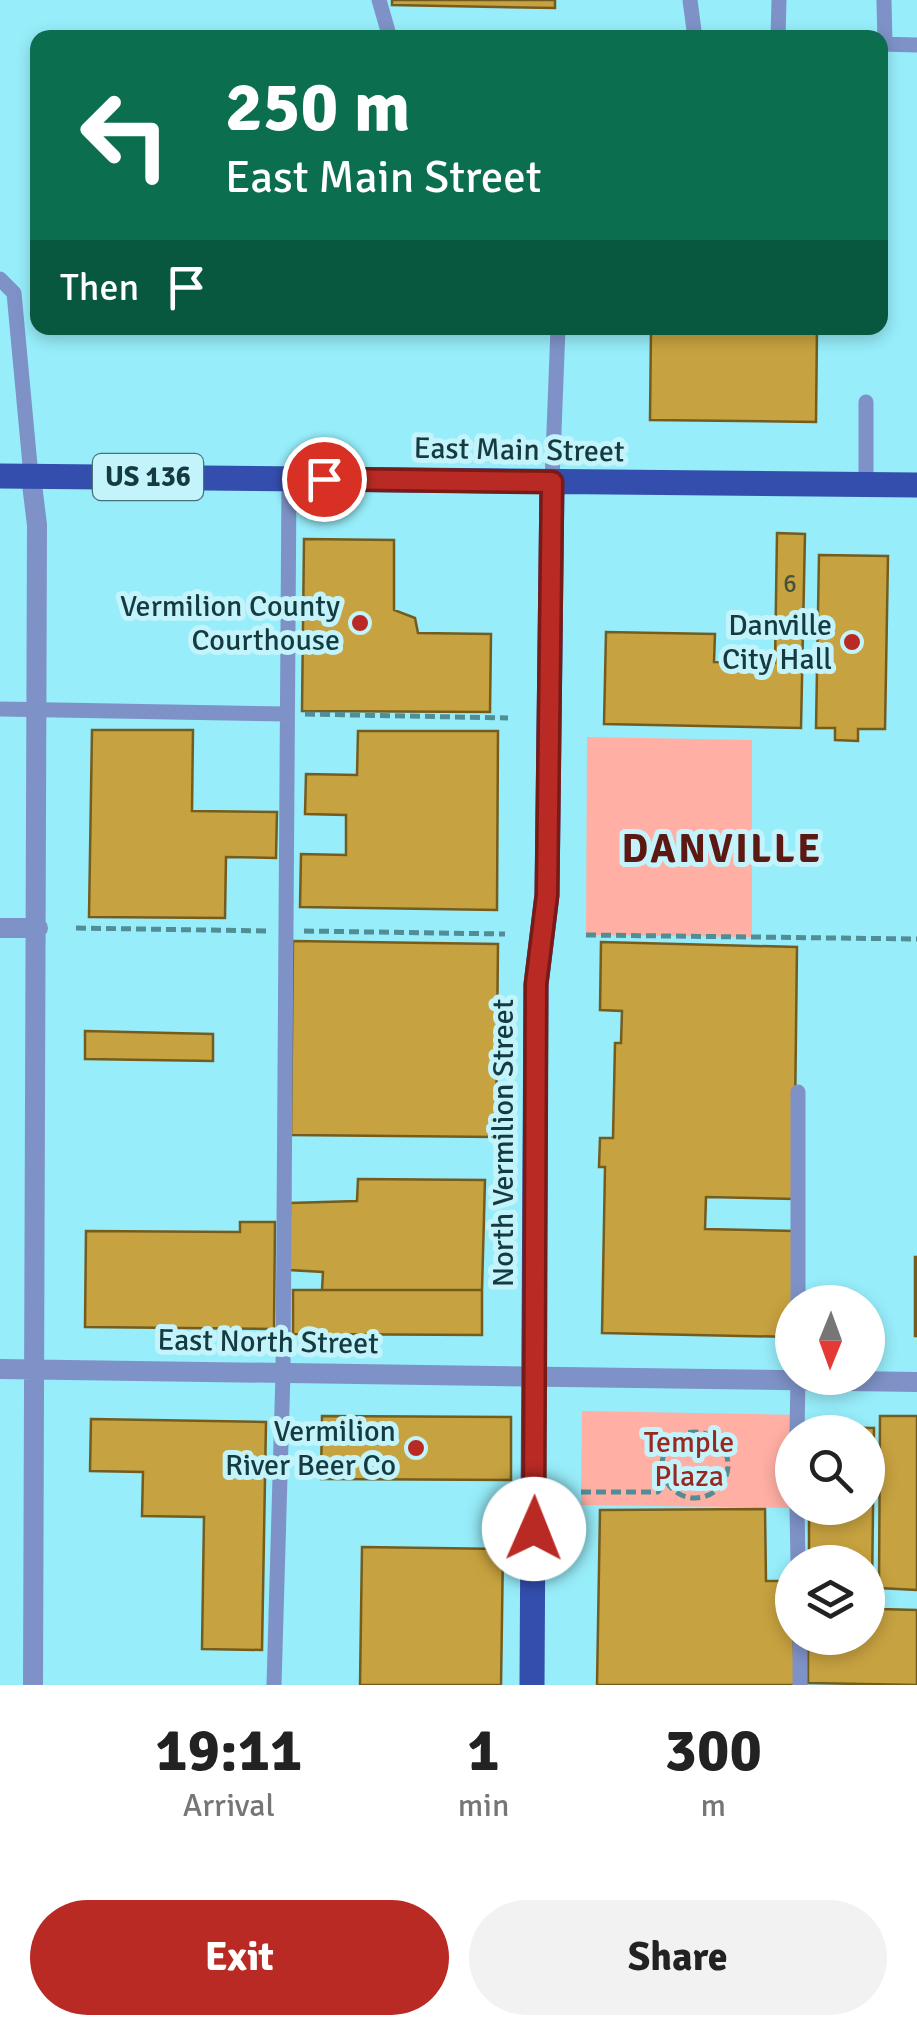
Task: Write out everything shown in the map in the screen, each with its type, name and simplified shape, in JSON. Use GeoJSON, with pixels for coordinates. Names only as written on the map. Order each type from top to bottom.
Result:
{"type":"FeatureCollection","features":[{"type":"Feature","properties":{"kind":"main road","name":"East Main Street"},"geometry":{"type":"LineString","coordinates":[[0,476],[917,486]]}},
{"type":"Feature","properties":{"kind":"main road","name":"North Vermilion Street"},"geometry":{"type":"LineString","coordinates":[[532,1685],[536,984],[547,895],[552,482]]}},
{"type":"Feature","properties":{"kind":"street"},"geometry":{"type":"LineString","coordinates":[[30,476],[37,524],[38,710],[33,1685]]}},
{"type":"Feature","properties":{"kind":"street"},"geometry":{"type":"LineString","coordinates":[[0,928],[38,928]]}},
{"type":"Feature","properties":{"kind":"street","name":"East North Street"},"geometry":{"type":"LineString","coordinates":[[0,1369],[775,1379]]}},
{"type":"Feature","properties":{"kind":"street","name":"East North Street"},"geometry":{"type":"LineString","coordinates":[[885,1381],[917,1382]]}},
{"type":"Feature","properties":{"kind":"lane"},"geometry":{"type":"LineString","coordinates":[[380,0],[388,30]]}},
{"type":"Feature","properties":{"kind":"lane"},"geometry":{"type":"LineString","coordinates":[[690,0],[693,30]]}},
{"type":"Feature","properties":{"kind":"lane"},"geometry":{"type":"LineString","coordinates":[[778,30],[779,0]]}},
{"type":"Feature","properties":{"kind":"lane"},"geometry":{"type":"LineString","coordinates":[[883,30],[884,0]]}},
{"type":"Feature","properties":{"kind":"lane"},"geometry":{"type":"LineString","coordinates":[[888,44],[917,45]]}},
{"type":"Feature","properties":{"kind":"lane"},"geometry":{"type":"LineString","coordinates":[[0,279],[14,293],[30,476]]}},
{"type":"Feature","properties":{"kind":"lane"},"geometry":{"type":"LineString","coordinates":[[552,482],[558,335]]}},
{"type":"Feature","properties":{"kind":"lane"},"geometry":{"type":"LineString","coordinates":[[866,402],[866,486]]}},
{"type":"Feature","properties":{"kind":"lane"},"geometry":{"type":"LineString","coordinates":[[274,1685],[283,1373],[288,479]]}},
{"type":"Feature","properties":{"kind":"lane"},"geometry":{"type":"LineString","coordinates":[[0,709],[288,714]]}},
{"type":"Feature","properties":{"kind":"lane"},"geometry":{"type":"LineString","coordinates":[[798,1092],[798,1285]]}},
{"type":"Feature","properties":{"kind":"lane"},"geometry":{"type":"LineString","coordinates":[[800,1655],[800,1685]]}},
{"type":"Feature","properties":{"kind":"path"},"geometry":{"type":"LineString","coordinates":[[288,714],[508,718]]}},
{"type":"Feature","properties":{"kind":"path"},"geometry":{"type":"LineString","coordinates":[[586,935],[917,938]]}},
{"type":"Feature","properties":{"kind":"path"},"geometry":{"type":"LineString","coordinates":[[580,1492],[658,1492],[666,1482],[662,1461],[672,1442],[702,1432],[721,1443],[729,1464],[728,1475],[714,1493],[693,1499],[666,1482]]}},
{"type":"Feature","properties":{"kind":"green space"},"geometry":{"type":"Polygon","coordinates":[[[587,737],[752,740],[752,937],[586,935],[587,737]]]}},
{"type":"Feature","properties":{"kind":"green space","name":"Temple Plaza"},"geometry":{"type":"Polygon","coordinates":[[[582,1411],[798,1415],[775,1415],[775,1508],[581,1505],[582,1411]]]}},
{"type":"Feature","properties":{"kind":"building"},"geometry":{"type":"Polygon","coordinates":[[[392,0],[555,0],[555,8],[392,5],[392,0]]]}},
{"type":"Feature","properties":{"kind":"building"},"geometry":{"type":"Polygon","coordinates":[[[651,335],[817,335],[816,422],[650,420],[651,335]]]}},
{"type":"Feature","properties":{"kind":"building"},"geometry":{"type":"Polygon","coordinates":[[[777,533],[805,534],[801,728],[604,724],[606,632],[715,634],[714,662],[775,663],[777,533]]]}},
{"type":"Feature","properties":{"kind":"building","name":"Vermilion County Courthouse"},"geometry":{"type":"Polygon","coordinates":[[[304,539],[394,540],[394,610],[415,618],[418,633],[491,634],[490,712],[302,711],[304,539]]]}},
{"type":"Feature","properties":{"kind":"building","name":"Danville City Hall"},"geometry":{"type":"Polygon","coordinates":[[[819,555],[888,556],[885,729],[858,729],[858,741],[835,740],[835,728],[816,728],[819,555]]]}},
{"type":"Feature","properties":{"kind":"building"},"geometry":{"type":"Polygon","coordinates":[[[92,730],[193,730],[192,811],[277,812],[276,858],[226,857],[225,918],[89,917],[92,730]]]}},
{"type":"Feature","properties":{"kind":"building"},"geometry":{"type":"Polygon","coordinates":[[[358,731],[498,731],[497,910],[300,907],[301,854],[346,855],[346,815],[305,814],[306,774],[357,775],[358,731]]]}},
{"type":"Feature","properties":{"kind":"building"},"geometry":{"type":"Polygon","coordinates":[[[293,941],[498,944],[496,1137],[291,1135],[293,941]]]}},
{"type":"Feature","properties":{"kind":"building"},"geometry":{"type":"Polygon","coordinates":[[[601,942],[797,947],[794,1199],[706,1197],[705,1229],[795,1231],[793,1285],[775,1285],[775,1337],[602,1333],[605,1167],[599,1167],[600,1138],[613,1138],[615,1043],[621,1043],[622,1011],[600,1010],[601,942]]]}},
{"type":"Feature","properties":{"kind":"building"},"geometry":{"type":"Polygon","coordinates":[[[85,1031],[213,1034],[213,1061],[85,1059],[85,1031]]]}},
{"type":"Feature","properties":{"kind":"building"},"geometry":{"type":"Polygon","coordinates":[[[358,1179],[485,1180],[482,1290],[322,1290],[323,1272],[289,1270],[290,1203],[357,1201],[358,1179]]]}},
{"type":"Feature","properties":{"kind":"building"},"geometry":{"type":"Polygon","coordinates":[[[240,1222],[275,1222],[274,1329],[85,1327],[86,1231],[240,1232],[240,1222]]]}},
{"type":"Feature","properties":{"kind":"building"},"geometry":{"type":"Polygon","coordinates":[[[917,1257],[917,1336],[915,1336],[917,1257]]]}},
{"type":"Feature","properties":{"kind":"building"},"geometry":{"type":"Polygon","coordinates":[[[293,1290],[482,1290],[482,1335],[293,1334],[293,1290]]]}},
{"type":"Feature","properties":{"kind":"building","name":"Vermilion River Beer Co"},"geometry":{"type":"Polygon","coordinates":[[[322,1416],[511,1417],[511,1480],[321,1479],[322,1416]]]}},
{"type":"Feature","properties":{"kind":"building"},"geometry":{"type":"Polygon","coordinates":[[[885,1416],[917,1416],[917,1590],[885,1588],[885,1545],[879,1545],[879,1525],[885,1525],[885,1416]]]}},
{"type":"Feature","properties":{"kind":"building"},"geometry":{"type":"Polygon","coordinates":[[[91,1419],[266,1422],[262,1650],[202,1649],[204,1517],[142,1516],[143,1472],[90,1471],[91,1419]]]}},
{"type":"Feature","properties":{"kind":"building"},"geometry":{"type":"Polygon","coordinates":[[[765,1509],[766,1581],[775,1581],[775,1655],[794,1655],[795,1685],[597,1685],[600,1510],[765,1509]]]}},
{"type":"Feature","properties":{"kind":"building"},"geometry":{"type":"Polygon","coordinates":[[[809,1525],[873,1525],[873,1545],[809,1545],[809,1525]]]}},
{"type":"Feature","properties":{"kind":"building"},"geometry":{"type":"Polygon","coordinates":[[[362,1547],[503,1549],[501,1685],[360,1685],[362,1547]]]}},
{"type":"Feature","properties":{"kind":"building"},"geometry":{"type":"Polygon","coordinates":[[[885,1609],[917,1610],[917,1685],[808,1683],[808,1655],[885,1655],[885,1609]]]}},
{"type":"Feature","properties":{"kind":"place","name":"Vermilion County Courthouse"},"geometry":{"type":"Point","coordinates":[360,623]}},
{"type":"Feature","properties":{"kind":"place","name":"Danville City Hall"},"geometry":{"type":"Point","coordinates":[852,642]}},
{"type":"Feature","properties":{"kind":"place","name":"Vermilion River Beer Co"},"geometry":{"type":"Point","coordinates":[416,1448]}},
{"type":"Feature","properties":{"kind":"district","name":"DANVILLE"},"geometry":{"type":"Point","coordinates":[722,849]}},
{"type":"Feature","properties":{"kind":"route"},"geometry":{"type":"LineString","coordinates":[[324,479],[552,482],[547,895],[536,984],[534,1529]]}}]}
